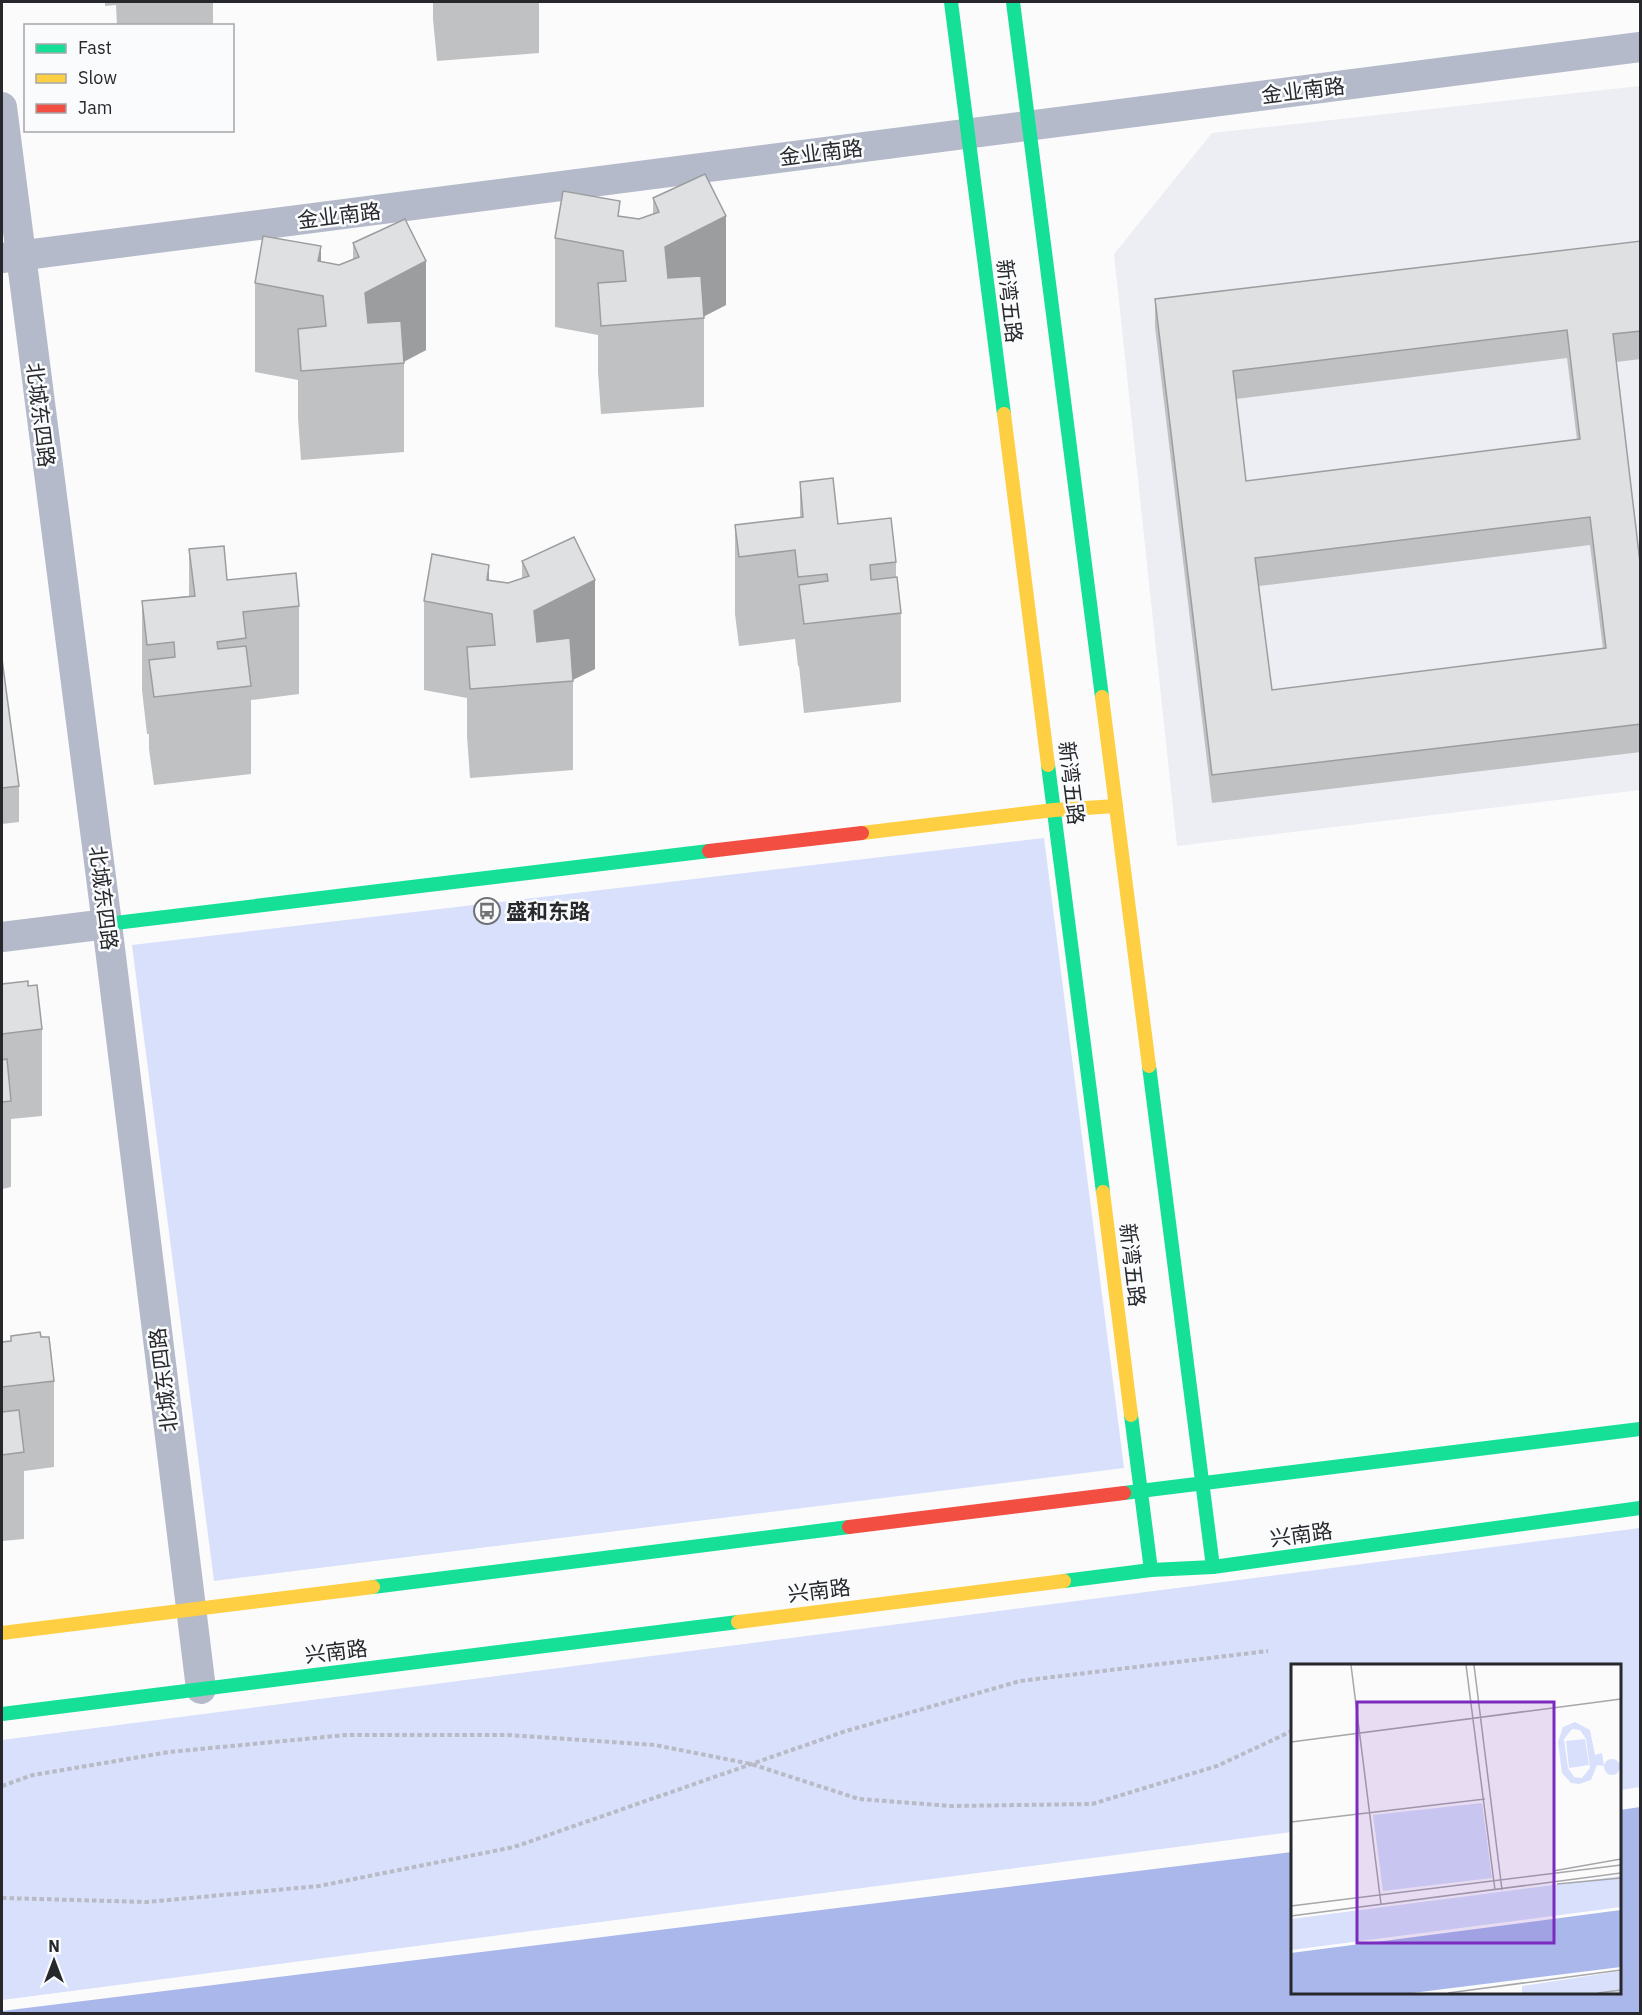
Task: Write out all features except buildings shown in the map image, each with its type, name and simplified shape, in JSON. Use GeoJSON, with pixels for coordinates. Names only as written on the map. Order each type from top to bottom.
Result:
{"type":"FeatureCollection","features":[{"type":"Feature","properties":{"kind":"street","name":"新湾五路"},"geometry":{"type":"LineString","coordinates":[[951,2],[1151,1570]]}},
{"type":"Feature","properties":{"kind":"street","name":"新湾五路"},"geometry":{"type":"LineString","coordinates":[[1014,2],[1213,1567]]}},
{"type":"Feature","properties":{"kind":"street","name":"金业南路"},"geometry":{"type":"LineString","coordinates":[[11,257],[1641,47]]}},
{"type":"Feature","properties":{"kind":"street","name":"北城东四路"},"geometry":{"type":"LineString","coordinates":[[2,106],[11,257],[107,924],[201,1689]]}},
{"type":"Feature","properties":{"kind":"street"},"geometry":{"type":"LineString","coordinates":[[2,937],[1054,810],[1116,806]]}},
{"type":"Feature","properties":{"kind":"street"},"geometry":{"type":"LineString","coordinates":[[1582,1436],[1631,1417]]}},
{"type":"Feature","properties":{"kind":"street"},"geometry":{"type":"LineString","coordinates":[[2,1633],[1641,1429]]}},
{"type":"Feature","properties":{"kind":"street","name":"兴南路"},"geometry":{"type":"LineString","coordinates":[[2,1714],[1151,1570],[1213,1567],[1641,1508]]}},
{"type":"Feature","properties":{"kind":"street"},"geometry":{"type":"LineString","coordinates":[[1571,1517],[1641,1520]]}},
{"type":"Feature","properties":{"kind":"path"},"geometry":{"type":"LineString","coordinates":[[2,1898],[147,1902],[319,1886],[514,1847],[846,1731],[1020,1681],[1268,1651]]}},
{"type":"Feature","properties":{"kind":"path"},"geometry":{"type":"LineString","coordinates":[[2,1786],[33,1775],[169,1752],[346,1735],[508,1735],[655,1745],[751,1764],[859,1799],[951,1806],[1092,1804],[1217,1766],[1291,1732]]}},
{"type":"Feature","properties":{"kind":"shaded area"},"geometry":{"type":"Polygon","coordinates":[[[1640,86],[1640,790],[1177,846],[1114,254],[1212,133],[1640,86]]]}},
{"type":"Feature","properties":{"kind":"shaded area"},"geometry":{"type":"Polygon","coordinates":[[[1044,838],[1124,1468],[214,1581],[132,945],[1044,838]]]}},
{"type":"Feature","properties":{"kind":"shaded area"},"geometry":{"type":"Polygon","coordinates":[[[1640,1528],[1640,1787],[1621,1790],[1621,1664],[1291,1664],[1291,1832],[2,2000],[2,1740],[1640,1528]]]}},
{"type":"Feature","properties":{"kind":"water"},"geometry":{"type":"Polygon","coordinates":[[[1640,1807],[1640,2013],[2,2013],[2,2011],[1291,1852],[1291,1994],[1621,1994],[1621,1810],[1640,1807]]]}},
{"type":"Feature","properties":{"kind":"traffic: fast"},"geometry":{"type":"LineString","coordinates":[[951,2],[1004,414]]}},
{"type":"Feature","properties":{"kind":"traffic: fast"},"geometry":{"type":"LineString","coordinates":[[1013,2],[1102,697]]}},
{"type":"Feature","properties":{"kind":"traffic: fast"},"geometry":{"type":"LineString","coordinates":[[1048,765],[1103,1192]]}},
{"type":"Feature","properties":{"kind":"traffic: fast"},"geometry":{"type":"LineString","coordinates":[[107,924],[709,851]]}},
{"type":"Feature","properties":{"kind":"traffic: fast"},"geometry":{"type":"LineString","coordinates":[[1149,1066],[1213,1567]]}},
{"type":"Feature","properties":{"kind":"traffic: fast"},"geometry":{"type":"LineString","coordinates":[[1131,1415],[1151,1570]]}},
{"type":"Feature","properties":{"kind":"traffic: fast"},"geometry":{"type":"LineString","coordinates":[[1124,1493],[1640,1429]]}},
{"type":"Feature","properties":{"kind":"traffic: fast"},"geometry":{"type":"LineString","coordinates":[[1064,1581],[1151,1570],[1213,1567],[1640,1508]]}},
{"type":"Feature","properties":{"kind":"traffic: fast"},"geometry":{"type":"LineString","coordinates":[[373,1587],[849,1527]]}},
{"type":"Feature","properties":{"kind":"traffic: fast"},"geometry":{"type":"LineString","coordinates":[[2,1714],[738,1622]]}},
{"type":"Feature","properties":{"kind":"traffic: slow"},"geometry":{"type":"LineString","coordinates":[[1004,414],[1048,765]]}},
{"type":"Feature","properties":{"kind":"traffic: slow"},"geometry":{"type":"LineString","coordinates":[[1102,697],[1149,1066]]}},
{"type":"Feature","properties":{"kind":"traffic: slow"},"geometry":{"type":"LineString","coordinates":[[862,833],[1054,810],[1116,806]]}},
{"type":"Feature","properties":{"kind":"traffic: slow"},"geometry":{"type":"LineString","coordinates":[[1103,1192],[1131,1415]]}},
{"type":"Feature","properties":{"kind":"traffic: slow"},"geometry":{"type":"LineString","coordinates":[[738,1622],[1064,1581]]}},
{"type":"Feature","properties":{"kind":"traffic: slow"},"geometry":{"type":"LineString","coordinates":[[2,1633],[373,1587]]}},
{"type":"Feature","properties":{"kind":"traffic: jam"},"geometry":{"type":"LineString","coordinates":[[709,851],[862,833]]}},
{"type":"Feature","properties":{"kind":"traffic: jam"},"geometry":{"type":"LineString","coordinates":[[849,1527],[1124,1493]]}},
{"type":"Feature","properties":{"kind":"place","name":"盛和东路"},"geometry":{"type":"Point","coordinates":[487,911]}}]}
